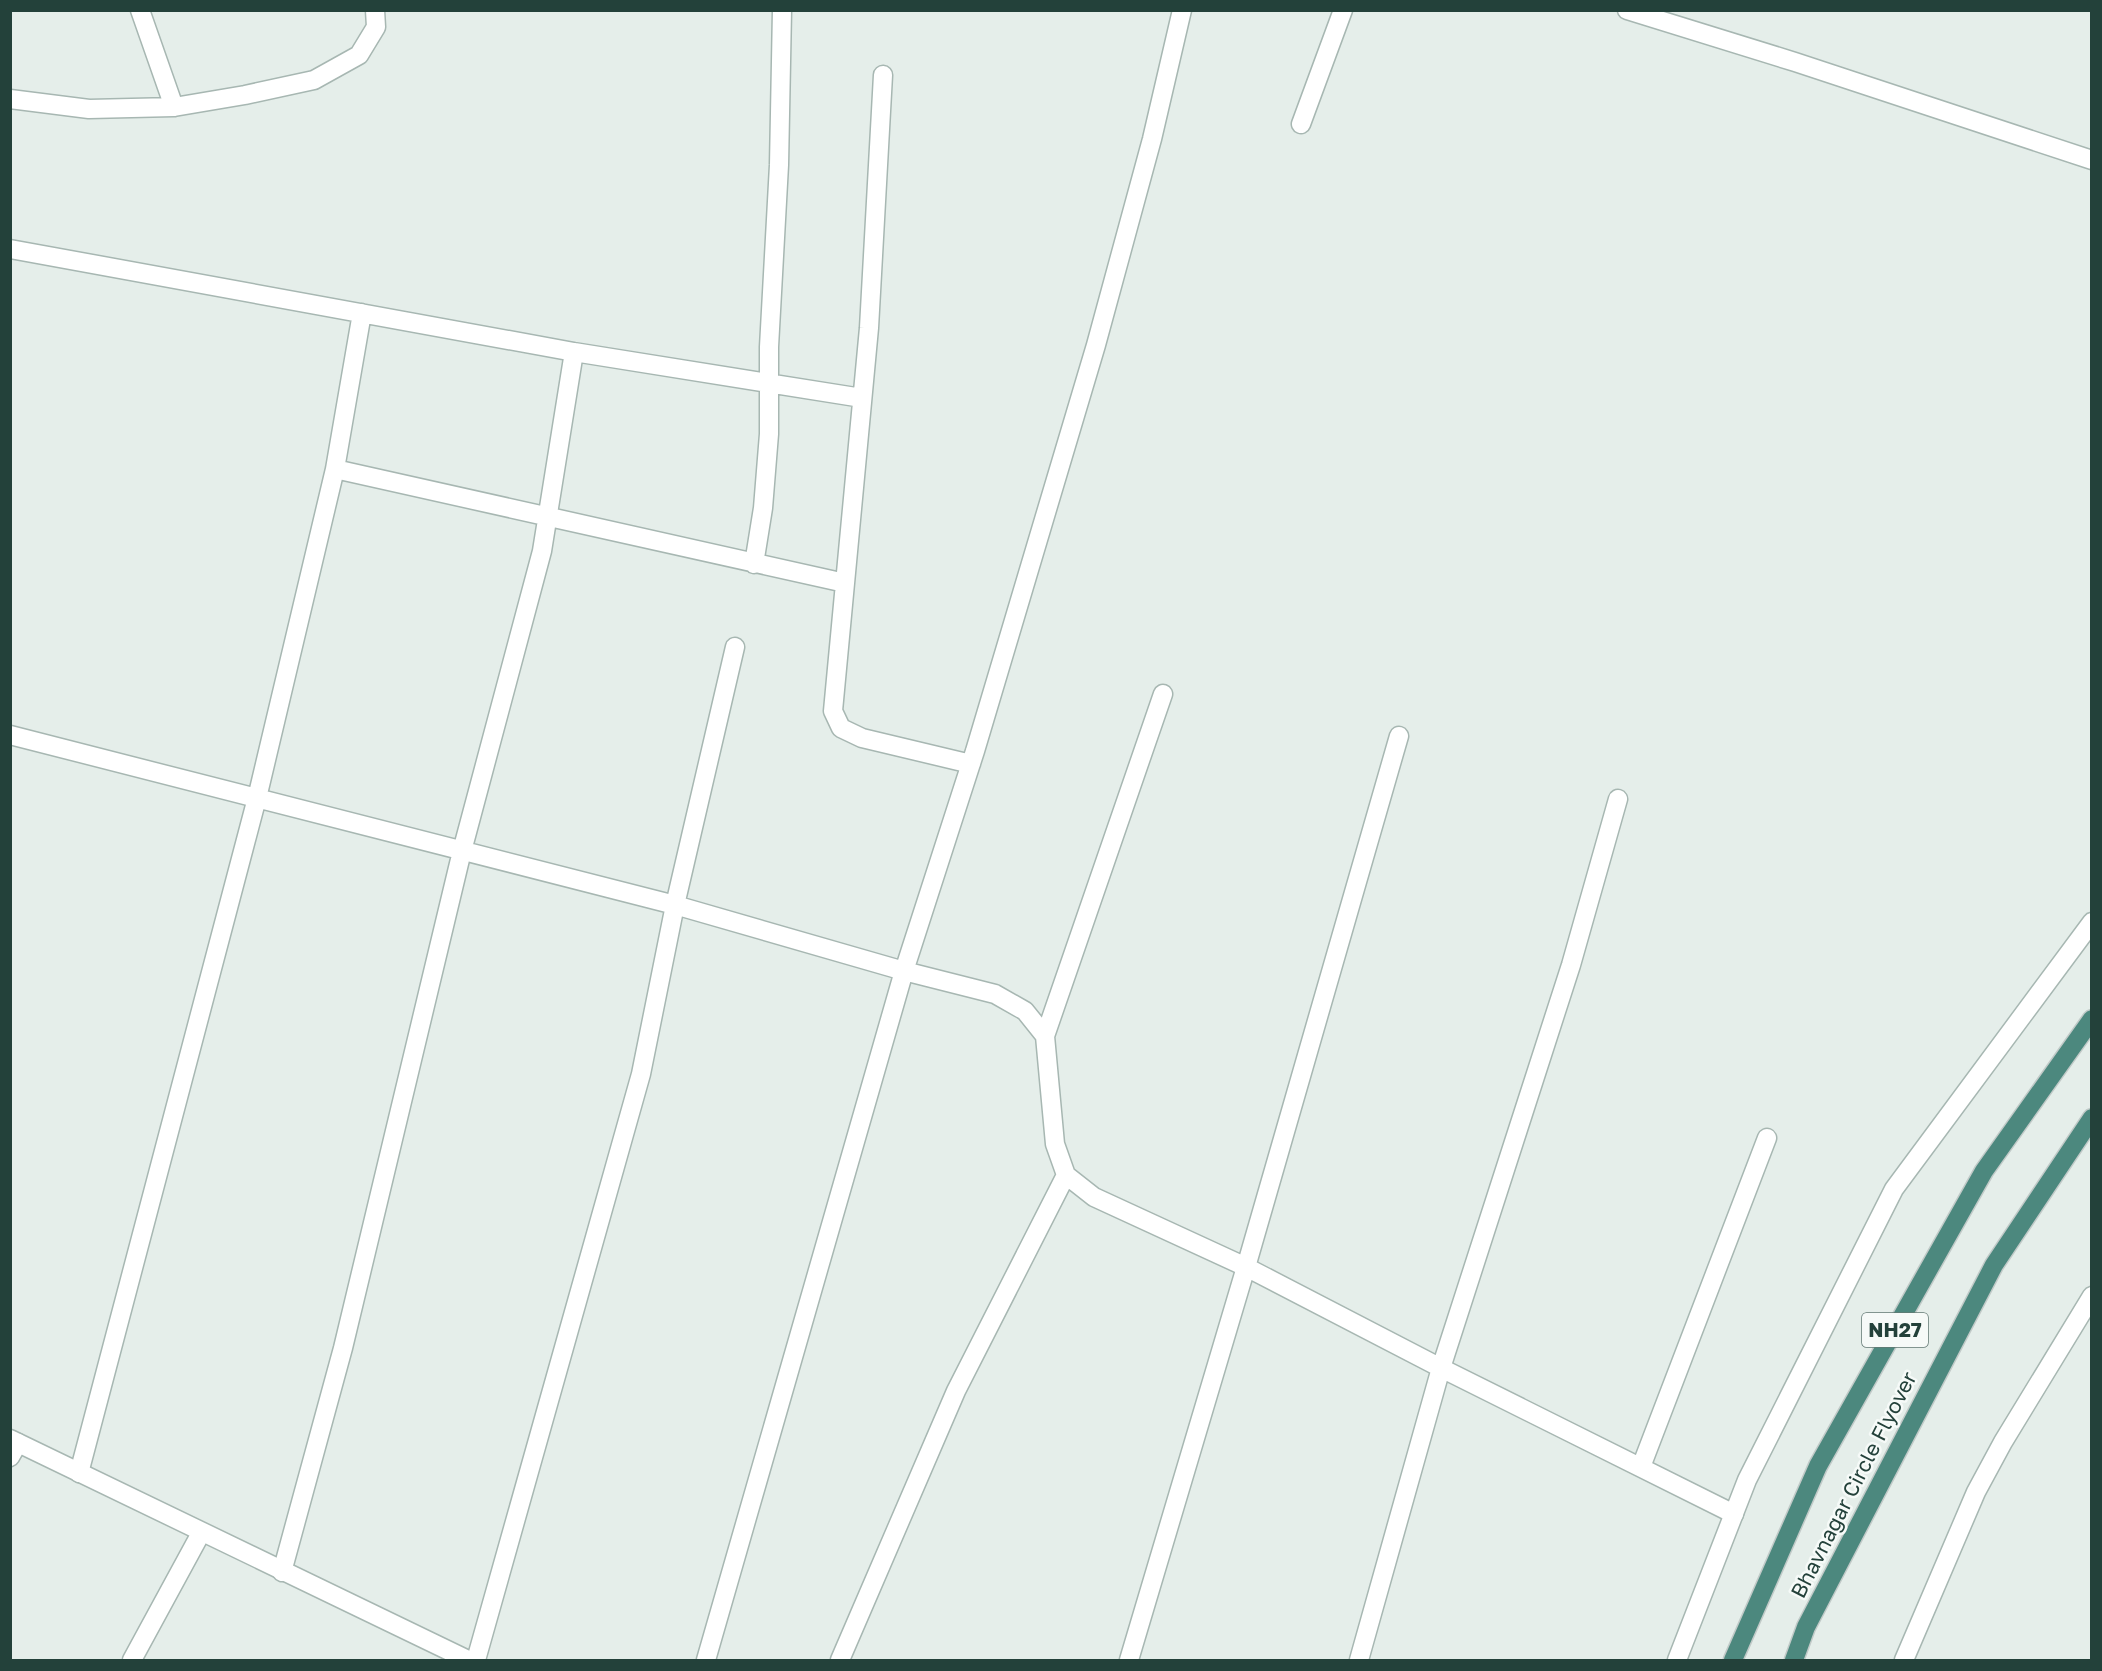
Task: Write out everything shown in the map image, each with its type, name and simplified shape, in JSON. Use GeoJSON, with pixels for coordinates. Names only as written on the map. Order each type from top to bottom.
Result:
{"type":"FeatureCollection","features":[{"type":"Feature","properties":{"kind":"highway","name":"Bhavnagar Circle Flyover"},"geometry":{"type":"LineString","coordinates":[[1733,1660],[1818,1466],[1984,1171],[2091,1019]]}},
{"type":"Feature","properties":{"kind":"highway","name":"Bhavnagar Circle Flyover"},"geometry":{"type":"LineString","coordinates":[[1794,1660],[1806,1627],[1994,1265],[2091,1118]]}},
{"type":"Feature","properties":{"kind":"street"},"geometry":{"type":"LineString","coordinates":[[140,10],[174,107]]}},
{"type":"Feature","properties":{"kind":"street"},"geometry":{"type":"LineString","coordinates":[[10,99],[89,109],[174,107],[314,80],[359,55],[376,27],[375,10]]}},
{"type":"Feature","properties":{"kind":"street"},"geometry":{"type":"LineString","coordinates":[[754,564],[763,508],[769,434],[769,347],[779,165],[782,10]]}},
{"type":"Feature","properties":{"kind":"street"},"geometry":{"type":"LineString","coordinates":[[706,1660],[904,971],[971,764],[1096,345],[1152,139],[1182,10]]}},
{"type":"Feature","properties":{"kind":"street"},"geometry":{"type":"LineString","coordinates":[[1301,124],[1343,10]]}},
{"type":"Feature","properties":{"kind":"street"},"geometry":{"type":"LineString","coordinates":[[1627,10],[1795,62],[2091,160]]}},
{"type":"Feature","properties":{"kind":"street"},"geometry":{"type":"LineString","coordinates":[[882,75],[869,328],[833,711],[841,728],[862,738],[971,764]]}},
{"type":"Feature","properties":{"kind":"street"},"geometry":{"type":"LineString","coordinates":[[10,249],[574,352],[769,385],[862,398]]}},
{"type":"Feature","properties":{"kind":"street"},"geometry":{"type":"LineString","coordinates":[[79,1473],[257,798],[335,469],[362,314]]}},
{"type":"Feature","properties":{"kind":"street"},"geometry":{"type":"LineString","coordinates":[[282,1572],[343,1348],[462,851],[542,551],[574,352]]}},
{"type":"Feature","properties":{"kind":"street"},"geometry":{"type":"LineString","coordinates":[[335,469],[845,583]]}},
{"type":"Feature","properties":{"kind":"street"},"geometry":{"type":"LineString","coordinates":[[476,1660],[641,1074],[675,905],[735,647]]}},
{"type":"Feature","properties":{"kind":"street"},"geometry":{"type":"LineString","coordinates":[[1162,694],[1045,1036],[1055,1144],[1066,1175],[1094,1197],[1246,1266],[1441,1368],[1734,1514]]}},
{"type":"Feature","properties":{"kind":"street"},"geometry":{"type":"LineString","coordinates":[[10,735],[675,905],[904,971],[995,994],[1025,1011],[1045,1036]]}},
{"type":"Feature","properties":{"kind":"street"},"geometry":{"type":"LineString","coordinates":[[1129,1660],[1399,736]]}},
{"type":"Feature","properties":{"kind":"street"},"geometry":{"type":"LineString","coordinates":[[1359,1660],[1441,1368],[1571,965],[1618,799]]}},
{"type":"Feature","properties":{"kind":"street"},"geometry":{"type":"LineString","coordinates":[[1677,1660],[1747,1480],[1894,1189],[2091,922]]}},
{"type":"Feature","properties":{"kind":"street"},"geometry":{"type":"LineString","coordinates":[[1641,1467],[1767,1138]]}},
{"type":"Feature","properties":{"kind":"street"},"geometry":{"type":"LineString","coordinates":[[840,1660],[956,1391],[1066,1175]]}},
{"type":"Feature","properties":{"kind":"street"},"geometry":{"type":"LineString","coordinates":[[1904,1660],[1976,1491],[2091,1296]]}},
{"type":"Feature","properties":{"kind":"street"},"geometry":{"type":"LineString","coordinates":[[13,1446],[79,1473],[468,1660]]}},
{"type":"Feature","properties":{"kind":"street"},"geometry":{"type":"LineString","coordinates":[[132,1660],[201,1533]]}}]}
